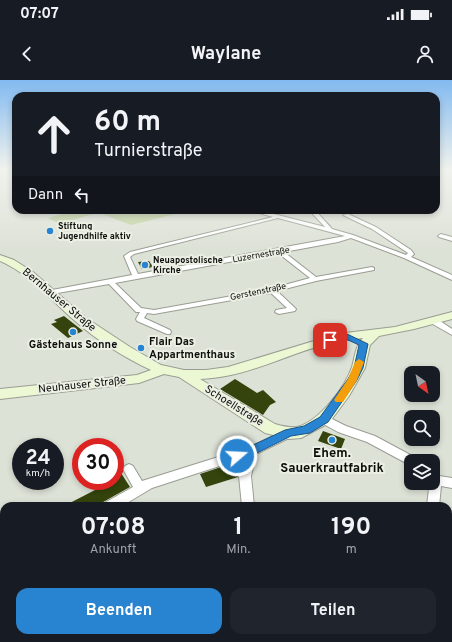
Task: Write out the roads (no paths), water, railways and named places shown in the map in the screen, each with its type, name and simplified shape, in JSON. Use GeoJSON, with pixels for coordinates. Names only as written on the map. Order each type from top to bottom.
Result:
{"type":"FeatureCollection","features":[{"type":"Feature","properties":{"kind":"main road","name":"Bernhauser Straße"},"geometry":{"type":"LineString","coordinates":[[1,259],[25,269],[94,330],[147,362],[163,370],[182,374]]}},
{"type":"Feature","properties":{"kind":"main road"},"geometry":{"type":"LineString","coordinates":[[201,379],[261,363],[330,340],[347,336],[375,333],[434,321],[452,315]]}},
{"type":"Feature","properties":{"kind":"main road"},"geometry":{"type":"LineString","coordinates":[[324,419],[353,380],[358,368],[364,344],[375,333]]}},
{"type":"Feature","properties":{"kind":"main road"},"geometry":{"type":"LineString","coordinates":[[347,336],[364,344]]}},
{"type":"Feature","properties":{"kind":"main road","name":"Neuhauser Straße"},"geometry":{"type":"LineString","coordinates":[[0,394],[139,379],[163,370]]}},
{"type":"Feature","properties":{"kind":"main road","name":"Schoellstraße"},"geometry":{"type":"LineString","coordinates":[[182,374],[201,379],[269,436],[306,430],[324,419]]}},
{"type":"Feature","properties":{"kind":"street"},"geometry":{"type":"LineString","coordinates":[[266,214],[351,236],[406,257],[452,278]]}},
{"type":"Feature","properties":{"kind":"street"},"geometry":{"type":"LineString","coordinates":[[316,214],[330,230]]}},
{"type":"Feature","properties":{"kind":"street"},"geometry":{"type":"LineString","coordinates":[[346,216],[374,228],[410,251],[412,254],[406,257]]}},
{"type":"Feature","properties":{"kind":"street"},"geometry":{"type":"LineString","coordinates":[[136,277],[127,256],[132,253],[277,217]]}},
{"type":"Feature","properties":{"kind":"street","name":"Luzernestraße"},"geometry":{"type":"LineString","coordinates":[[52,292],[280,251],[338,240],[351,236]]}},
{"type":"Feature","properties":{"kind":"street"},"geometry":{"type":"LineString","coordinates":[[441,236],[452,239]]}},
{"type":"Feature","properties":{"kind":"street"},"geometry":{"type":"LineString","coordinates":[[280,251],[315,279]]}},
{"type":"Feature","properties":{"kind":"street","name":"Gerstenstraße"},"geometry":{"type":"LineString","coordinates":[[144,312],[154,312],[272,290],[315,279],[372,268]]}},
{"type":"Feature","properties":{"kind":"street"},"geometry":{"type":"LineString","coordinates":[[110,281],[139,310],[144,312],[140,319],[167,332]]}},
{"type":"Feature","properties":{"kind":"street"},"geometry":{"type":"LineString","coordinates":[[272,290],[292,309],[279,312]]}},
{"type":"Feature","properties":{"kind":"street"},"geometry":{"type":"LineString","coordinates":[[434,321],[452,333]]}},
{"type":"Feature","properties":{"kind":"street"},"geometry":{"type":"LineString","coordinates":[[324,419],[342,429],[371,439],[404,457]]}},
{"type":"Feature","properties":{"kind":"street"},"geometry":{"type":"LineString","coordinates":[[118,502],[148,484],[251,451],[269,436]]}},
{"type":"Feature","properties":{"kind":"street"},"geometry":{"type":"LineString","coordinates":[[248,502],[245,476],[251,451]]}},
{"type":"Feature","properties":{"kind":"street"},"geometry":{"type":"LineString","coordinates":[[129,469],[140,489]]}},
{"type":"Feature","properties":{"kind":"street"},"geometry":{"type":"LineString","coordinates":[[440,482],[452,483]]}},
{"type":"Feature","properties":{"kind":"street"},"geometry":{"type":"LineString","coordinates":[[433,502],[435,490]]}},
{"type":"Feature","properties":{"kind":"waterway"},"geometry":{"type":"LineString","coordinates":[[326,222],[330,226]]}},
{"type":"Feature","properties":{"kind":"place","name":"Stiftung Jugendhilfe aktiv"},"geometry":{"type":"Point","coordinates":[50,231]}},
{"type":"Feature","properties":{"kind":"place","name":"Neuapostolische Kirche"},"geometry":{"type":"Point","coordinates":[145,265]}},
{"type":"Feature","properties":{"kind":"place","name":"Gästehaus Sonne"},"geometry":{"type":"Point","coordinates":[73,332]}},
{"type":"Feature","properties":{"kind":"place","name":"Flair Das Appartmenthaus"},"geometry":{"type":"Point","coordinates":[141,348]}},
{"type":"Feature","properties":{"kind":"place","name":"Ehem. Sauerkrautfabrik"},"geometry":{"type":"Point","coordinates":[332,440]}}]}
